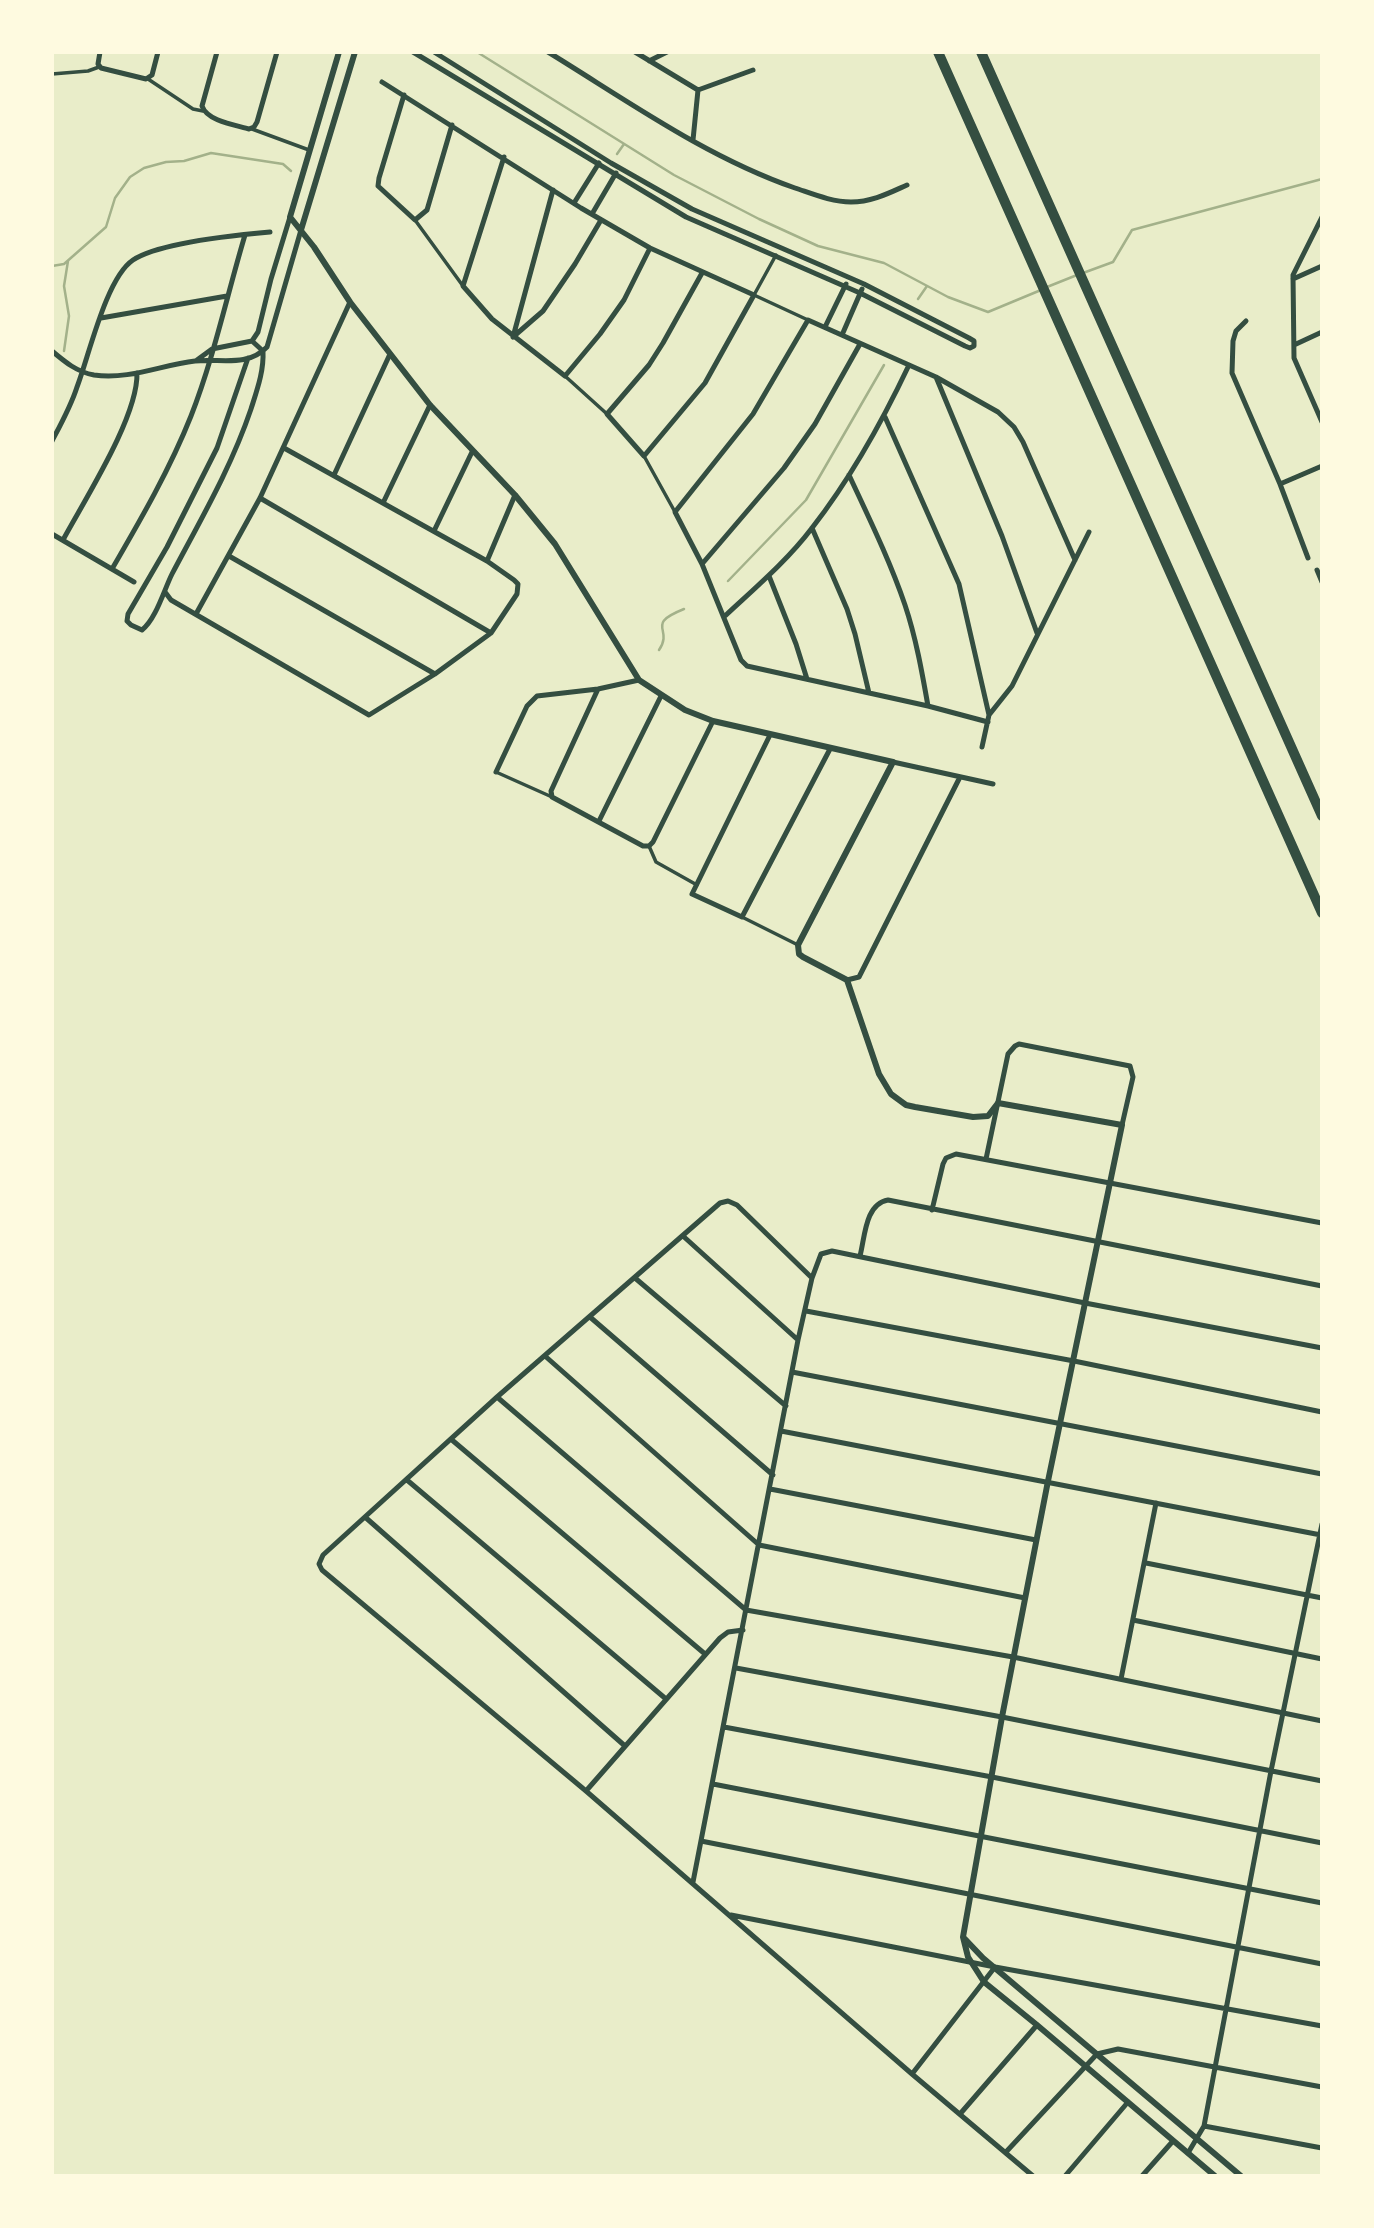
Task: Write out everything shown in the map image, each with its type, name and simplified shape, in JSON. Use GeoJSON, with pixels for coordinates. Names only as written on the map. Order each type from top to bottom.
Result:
{"type":"FeatureCollection","features":[{"type":"Feature","properties":{"kind":"highway"},"geometry":{"type":"LineString","coordinates":[[938,52],[1321,913]]}},
{"type":"Feature","properties":{"kind":"highway"},"geometry":{"type":"LineString","coordinates":[[981,52],[1321,816]]}},
{"type":"Feature","properties":{"kind":"street"},"geometry":{"type":"LineString","coordinates":[[99,67],[100,52]]}},
{"type":"Feature","properties":{"kind":"street"},"geometry":{"type":"LineString","coordinates":[[148,79],[152,75],[158,52]]}},
{"type":"Feature","properties":{"kind":"street"},"geometry":{"type":"LineString","coordinates":[[203,111],[202,106],[217,52]]}},
{"type":"Feature","properties":{"kind":"street"},"geometry":{"type":"LineString","coordinates":[[252,129],[257,122],[277,52]]}},
{"type":"Feature","properties":{"kind":"street"},"geometry":{"type":"LineString","coordinates":[[197,360],[212,349],[253,341],[258,332],[289,217],[339,52]]}},
{"type":"Feature","properties":{"kind":"street"},"geometry":{"type":"LineString","coordinates":[[248,358],[217,448],[167,548],[130,610],[127,621],[142,630],[147,626],[165,592],[237,448],[259,384],[264,361],[263,351],[270,337],[355,52]]}},
{"type":"Feature","properties":{"kind":"street"},"geometry":{"type":"LineString","coordinates":[[413,52],[686,216],[846,286],[965,346],[974,346],[974,341],[969,338],[864,284],[692,209],[435,52]]}},
{"type":"Feature","properties":{"kind":"street"},"geometry":{"type":"LineString","coordinates":[[548,52],[723,159],[750,171],[839,201],[872,200],[906,185]]}},
{"type":"Feature","properties":{"kind":"street"},"geometry":{"type":"LineString","coordinates":[[635,52],[698,90]]}},
{"type":"Feature","properties":{"kind":"street"},"geometry":{"type":"LineString","coordinates":[[649,61],[667,52]]}},
{"type":"Feature","properties":{"kind":"street"},"geometry":{"type":"LineString","coordinates":[[52,75],[99,67]]}},
{"type":"Feature","properties":{"kind":"street"},"geometry":{"type":"LineString","coordinates":[[99,67],[148,79],[192,109],[311,150]]}},
{"type":"Feature","properties":{"kind":"street"},"geometry":{"type":"LineString","coordinates":[[698,90],[753,70]]}},
{"type":"Feature","properties":{"kind":"street"},"geometry":{"type":"LineString","coordinates":[[382,82],[650,248],[936,377],[999,412],[1014,427],[1023,442],[1075,560]]}},
{"type":"Feature","properties":{"kind":"street"},"geometry":{"type":"LineString","coordinates":[[693,140],[698,90]]}},
{"type":"Feature","properties":{"kind":"street"},"geometry":{"type":"LineString","coordinates":[[404,95],[378,186],[415,220],[485,312],[565,376],[607,414],[645,456],[702,564],[741,660],[747,666],[988,719]]}},
{"type":"Feature","properties":{"kind":"street"},"geometry":{"type":"LineString","coordinates":[[415,220],[427,210],[452,125]]}},
{"type":"Feature","properties":{"kind":"street"},"geometry":{"type":"LineString","coordinates":[[463,286],[504,157]]}},
{"type":"Feature","properties":{"kind":"street"},"geometry":{"type":"LineString","coordinates":[[574,203],[603,157]]}},
{"type":"Feature","properties":{"kind":"street"},"geometry":{"type":"LineString","coordinates":[[592,214],[620,167]]}},
{"type":"Feature","properties":{"kind":"street"},"geometry":{"type":"LineString","coordinates":[[513,337],[553,190]]}},
{"type":"Feature","properties":{"kind":"street"},"geometry":{"type":"LineString","coordinates":[[289,217],[301,230],[350,302],[430,405],[534,516],[568,563],[639,681],[685,710],[713,721],[993,784]]}},
{"type":"Feature","properties":{"kind":"street"},"geometry":{"type":"LineString","coordinates":[[1321,217],[1293,275],[1294,358],[1321,422]]}},
{"type":"Feature","properties":{"kind":"street"},"geometry":{"type":"LineString","coordinates":[[513,337],[543,311],[601,220]]}},
{"type":"Feature","properties":{"kind":"street"},"geometry":{"type":"LineString","coordinates":[[52,441],[83,372],[115,281],[134,260],[166,248],[270,232]]}},
{"type":"Feature","properties":{"kind":"street"},"geometry":{"type":"LineString","coordinates":[[113,569],[172,458],[190,417],[209,362],[245,235]]}},
{"type":"Feature","properties":{"kind":"street"},"geometry":{"type":"LineString","coordinates":[[565,376],[624,300],[650,248]]}},
{"type":"Feature","properties":{"kind":"street"},"geometry":{"type":"LineString","coordinates":[[645,456],[705,383],[776,256]]}},
{"type":"Feature","properties":{"kind":"street"},"geometry":{"type":"LineString","coordinates":[[1293,279],[1321,265]]}},
{"type":"Feature","properties":{"kind":"street"},"geometry":{"type":"LineString","coordinates":[[607,414],[649,365],[702,273]]}},
{"type":"Feature","properties":{"kind":"street"},"geometry":{"type":"LineString","coordinates":[[825,327],[849,278]]}},
{"type":"Feature","properties":{"kind":"street"},"geometry":{"type":"LineString","coordinates":[[842,335],[864,284]]}},
{"type":"Feature","properties":{"kind":"street"},"geometry":{"type":"LineString","coordinates":[[102,318],[227,296]]}},
{"type":"Feature","properties":{"kind":"street"},"geometry":{"type":"LineString","coordinates":[[197,614],[260,498],[350,302]]}},
{"type":"Feature","properties":{"kind":"street"},"geometry":{"type":"LineString","coordinates":[[675,512],[753,414],[808,320]]}},
{"type":"Feature","properties":{"kind":"street"},"geometry":{"type":"LineString","coordinates":[[1246,321],[1236,331],[1233,341],[1232,373],[1280,484],[1308,558]]}},
{"type":"Feature","properties":{"kind":"street"},"geometry":{"type":"LineString","coordinates":[[1294,345],[1321,332]]}},
{"type":"Feature","properties":{"kind":"street"},"geometry":{"type":"LineString","coordinates":[[253,341],[263,351]]}},
{"type":"Feature","properties":{"kind":"street"},"geometry":{"type":"LineString","coordinates":[[702,564],[785,468],[815,424],[860,344]]}},
{"type":"Feature","properties":{"kind":"street"},"geometry":{"type":"LineString","coordinates":[[52,351],[83,372],[105,376],[137,373],[197,360],[231,362],[263,351]]}},
{"type":"Feature","properties":{"kind":"street"},"geometry":{"type":"LineString","coordinates":[[334,475],[390,354]]}},
{"type":"Feature","properties":{"kind":"street"},"geometry":{"type":"LineString","coordinates":[[725,616],[769,576],[812,528],[885,417],[909,365]]}},
{"type":"Feature","properties":{"kind":"street"},"geometry":{"type":"LineString","coordinates":[[63,540],[128,416],[136,395],[137,373]]}},
{"type":"Feature","properties":{"kind":"street"},"geometry":{"type":"LineString","coordinates":[[936,377],[1002,536],[1037,633]]}},
{"type":"Feature","properties":{"kind":"street"},"geometry":{"type":"LineString","coordinates":[[1313,404],[1321,400]]}},
{"type":"Feature","properties":{"kind":"street"},"geometry":{"type":"LineString","coordinates":[[383,503],[430,405]]}},
{"type":"Feature","properties":{"kind":"street"},"geometry":{"type":"LineString","coordinates":[[885,417],[959,583],[988,719]]}},
{"type":"Feature","properties":{"kind":"street"},"geometry":{"type":"LineString","coordinates":[[165,592],[171,600],[369,715],[492,634],[517,594],[514,580],[487,561],[284,448]]}},
{"type":"Feature","properties":{"kind":"street"},"geometry":{"type":"LineString","coordinates":[[434,531],[472,452]]}},
{"type":"Feature","properties":{"kind":"street"},"geometry":{"type":"LineString","coordinates":[[1280,484],[1321,466]]}},
{"type":"Feature","properties":{"kind":"street"},"geometry":{"type":"LineString","coordinates":[[849,475],[906,607],[918,649],[928,706]]}},
{"type":"Feature","properties":{"kind":"street"},"geometry":{"type":"LineString","coordinates":[[487,561],[515,495]]}},
{"type":"Feature","properties":{"kind":"street"},"geometry":{"type":"LineString","coordinates":[[260,498],[492,634]]}},
{"type":"Feature","properties":{"kind":"street"},"geometry":{"type":"LineString","coordinates":[[812,528],[847,609],[869,693]]}},
{"type":"Feature","properties":{"kind":"street"},"geometry":{"type":"LineString","coordinates":[[982,747],[988,719],[1012,686],[1089,532]]}},
{"type":"Feature","properties":{"kind":"street"},"geometry":{"type":"LineString","coordinates":[[52,534],[134,582]]}},
{"type":"Feature","properties":{"kind":"street"},"geometry":{"type":"LineString","coordinates":[[229,556],[435,674]]}},
{"type":"Feature","properties":{"kind":"street"},"geometry":{"type":"LineString","coordinates":[[1317,570],[1321,582]]}},
{"type":"Feature","properties":{"kind":"street"},"geometry":{"type":"LineString","coordinates":[[769,576],[793,634],[807,679]]}},
{"type":"Feature","properties":{"kind":"street"},"geometry":{"type":"LineString","coordinates":[[639,681],[598,689],[544,694],[531,701],[496,772],[552,797],[643,846],[649,846],[713,721]]}},
{"type":"Feature","properties":{"kind":"street"},"geometry":{"type":"LineString","coordinates":[[552,797],[551,791],[598,689]]}},
{"type":"Feature","properties":{"kind":"street"},"geometry":{"type":"LineString","coordinates":[[599,821],[661,696]]}},
{"type":"Feature","properties":{"kind":"street"},"geometry":{"type":"LineString","coordinates":[[770,735],[692,894],[798,945]]}},
{"type":"Feature","properties":{"kind":"street"},"geometry":{"type":"LineString","coordinates":[[742,917],[830,749]]}},
{"type":"Feature","properties":{"kind":"street"},"geometry":{"type":"LineString","coordinates":[[893,762],[798,945],[799,954],[803,957],[847,980],[859,977],[960,777]]}},
{"type":"Feature","properties":{"kind":"street"},"geometry":{"type":"LineString","coordinates":[[649,846],[656,862],[697,885]]}},
{"type":"Feature","properties":{"kind":"street"},"geometry":{"type":"LineString","coordinates":[[847,980],[879,1074],[886,1088],[897,1100],[915,1107],[981,1117],[988,1116],[998,1103]]}},
{"type":"Feature","properties":{"kind":"street"},"geometry":{"type":"LineString","coordinates":[[986,1159],[1008,1054],[1019,1044],[1126,1065],[1132,1069],[1133,1077],[1013,1657],[963,1937],[970,1962],[984,1982],[1214,2175]]}},
{"type":"Feature","properties":{"kind":"street"},"geometry":{"type":"LineString","coordinates":[[998,1103],[1122,1125]]}},
{"type":"Feature","properties":{"kind":"street"},"geometry":{"type":"LineString","coordinates":[[932,1210],[943,1164],[946,1158],[956,1154],[1321,1223]]}},
{"type":"Feature","properties":{"kind":"street"},"geometry":{"type":"LineString","coordinates":[[860,1256],[871,1211],[878,1203],[888,1200],[1321,1286]]}},
{"type":"Feature","properties":{"kind":"street"},"geometry":{"type":"LineString","coordinates":[[812,1278],[737,1205],[724,1202],[497,1397],[323,1555],[319,1564],[1033,2175]]}},
{"type":"Feature","properties":{"kind":"street"},"geometry":{"type":"LineString","coordinates":[[683,1236],[798,1340]]}},
{"type":"Feature","properties":{"kind":"street"},"geometry":{"type":"LineString","coordinates":[[692,1882],[736,1668],[798,1340],[812,1278],[821,1254],[832,1251],[860,1256],[1321,1348]]}},
{"type":"Feature","properties":{"kind":"street"},"geometry":{"type":"LineString","coordinates":[[635,1278],[786,1406]]}},
{"type":"Feature","properties":{"kind":"street"},"geometry":{"type":"LineString","coordinates":[[806,1311],[1074,1361],[1321,1412]]}},
{"type":"Feature","properties":{"kind":"street"},"geometry":{"type":"LineString","coordinates":[[590,1317],[773,1475]]}},
{"type":"Feature","properties":{"kind":"street"},"geometry":{"type":"LineString","coordinates":[[545,1356],[759,1545],[1025,1598]]}},
{"type":"Feature","properties":{"kind":"street"},"geometry":{"type":"LineString","coordinates":[[792,1373],[1321,1474]]}},
{"type":"Feature","properties":{"kind":"street"},"geometry":{"type":"LineString","coordinates":[[497,1397],[746,1610],[1013,1657],[1321,1721]]}},
{"type":"Feature","properties":{"kind":"street"},"geometry":{"type":"LineString","coordinates":[[781,1431],[1320,1535]]}},
{"type":"Feature","properties":{"kind":"street"},"geometry":{"type":"LineString","coordinates":[[452,1440],[705,1654]]}},
{"type":"Feature","properties":{"kind":"street"},"geometry":{"type":"LineString","coordinates":[[407,1479],[666,1699]]}},
{"type":"Feature","properties":{"kind":"street"},"geometry":{"type":"LineString","coordinates":[[770,1489],[1036,1541]]}},
{"type":"Feature","properties":{"kind":"street"},"geometry":{"type":"LineString","coordinates":[[1121,1679],[1156,1503]]}},
{"type":"Feature","properties":{"kind":"street"},"geometry":{"type":"LineString","coordinates":[[365,1517],[625,1746]]}},
{"type":"Feature","properties":{"kind":"street"},"geometry":{"type":"LineString","coordinates":[[1188,2153],[1204,2126],[1321,1524]]}},
{"type":"Feature","properties":{"kind":"street"},"geometry":{"type":"LineString","coordinates":[[1146,1563],[1321,1598]]}},
{"type":"Feature","properties":{"kind":"street"},"geometry":{"type":"LineString","coordinates":[[1133,1620],[1321,1659]]}},
{"type":"Feature","properties":{"kind":"street"},"geometry":{"type":"LineString","coordinates":[[586,1791],[705,1654],[728,1632],[743,1630]]}},
{"type":"Feature","properties":{"kind":"street"},"geometry":{"type":"LineString","coordinates":[[736,1668],[1002,1717],[1321,1781]]}},
{"type":"Feature","properties":{"kind":"street"},"geometry":{"type":"LineString","coordinates":[[724,1727],[1321,1843]]}},
{"type":"Feature","properties":{"kind":"street"},"geometry":{"type":"LineString","coordinates":[[713,1784],[1321,1903]]}},
{"type":"Feature","properties":{"kind":"street"},"geometry":{"type":"LineString","coordinates":[[701,1841],[1321,1964]]}},
{"type":"Feature","properties":{"kind":"street"},"geometry":{"type":"LineString","coordinates":[[728,1914],[995,1967],[1321,2026]]}},
{"type":"Feature","properties":{"kind":"street"},"geometry":{"type":"LineString","coordinates":[[963,1937],[1241,2175]]}},
{"type":"Feature","properties":{"kind":"street"},"geometry":{"type":"LineString","coordinates":[[912,2074],[995,1967]]}},
{"type":"Feature","properties":{"kind":"street"},"geometry":{"type":"LineString","coordinates":[[960,2114],[1037,2025]]}},
{"type":"Feature","properties":{"kind":"street"},"geometry":{"type":"LineString","coordinates":[[1006,2152],[1085,2066],[1097,2054],[1107,2050],[1118,2049],[1321,2087]]}},
{"type":"Feature","properties":{"kind":"street"},"geometry":{"type":"LineString","coordinates":[[1065,2175],[1128,2102]]}},
{"type":"Feature","properties":{"kind":"street"},"geometry":{"type":"LineString","coordinates":[[1204,2126],[1321,2148]]}},
{"type":"Feature","properties":{"kind":"street"},"geometry":{"type":"LineString","coordinates":[[1142,2175],[1172,2141]]}},
{"type":"Feature","properties":{"kind":"waterway"},"geometry":{"type":"LineString","coordinates":[[477,52],[674,175],[818,246],[884,263],[948,297],[988,312],[1041,290]]}},
{"type":"Feature","properties":{"kind":"waterway"},"geometry":{"type":"LineString","coordinates":[[617,154],[624,144]]}},
{"type":"Feature","properties":{"kind":"waterway"},"geometry":{"type":"LineString","coordinates":[[52,266],[64,264],[106,227],[115,198],[130,177],[144,168],[211,153],[283,164],[291,171]]}},
{"type":"Feature","properties":{"kind":"waterway"},"geometry":{"type":"LineString","coordinates":[[1083,273],[1113,262],[1132,230],[1322,179]]}},
{"type":"Feature","properties":{"kind":"waterway"},"geometry":{"type":"LineString","coordinates":[[64,351],[69,316],[64,286],[68,261]]}},
{"type":"Feature","properties":{"kind":"waterway"},"geometry":{"type":"LineString","coordinates":[[1047,287],[1077,275]]}},
{"type":"Feature","properties":{"kind":"waterway"},"geometry":{"type":"LineString","coordinates":[[918,299],[927,286]]}},
{"type":"Feature","properties":{"kind":"waterway"},"geometry":{"type":"LineString","coordinates":[[728,581],[806,500],[884,365]]}},
{"type":"Feature","properties":{"kind":"waterway"},"geometry":{"type":"LineString","coordinates":[[659,650],[664,637],[662,623],[672,614],[684,609]]}}]}
